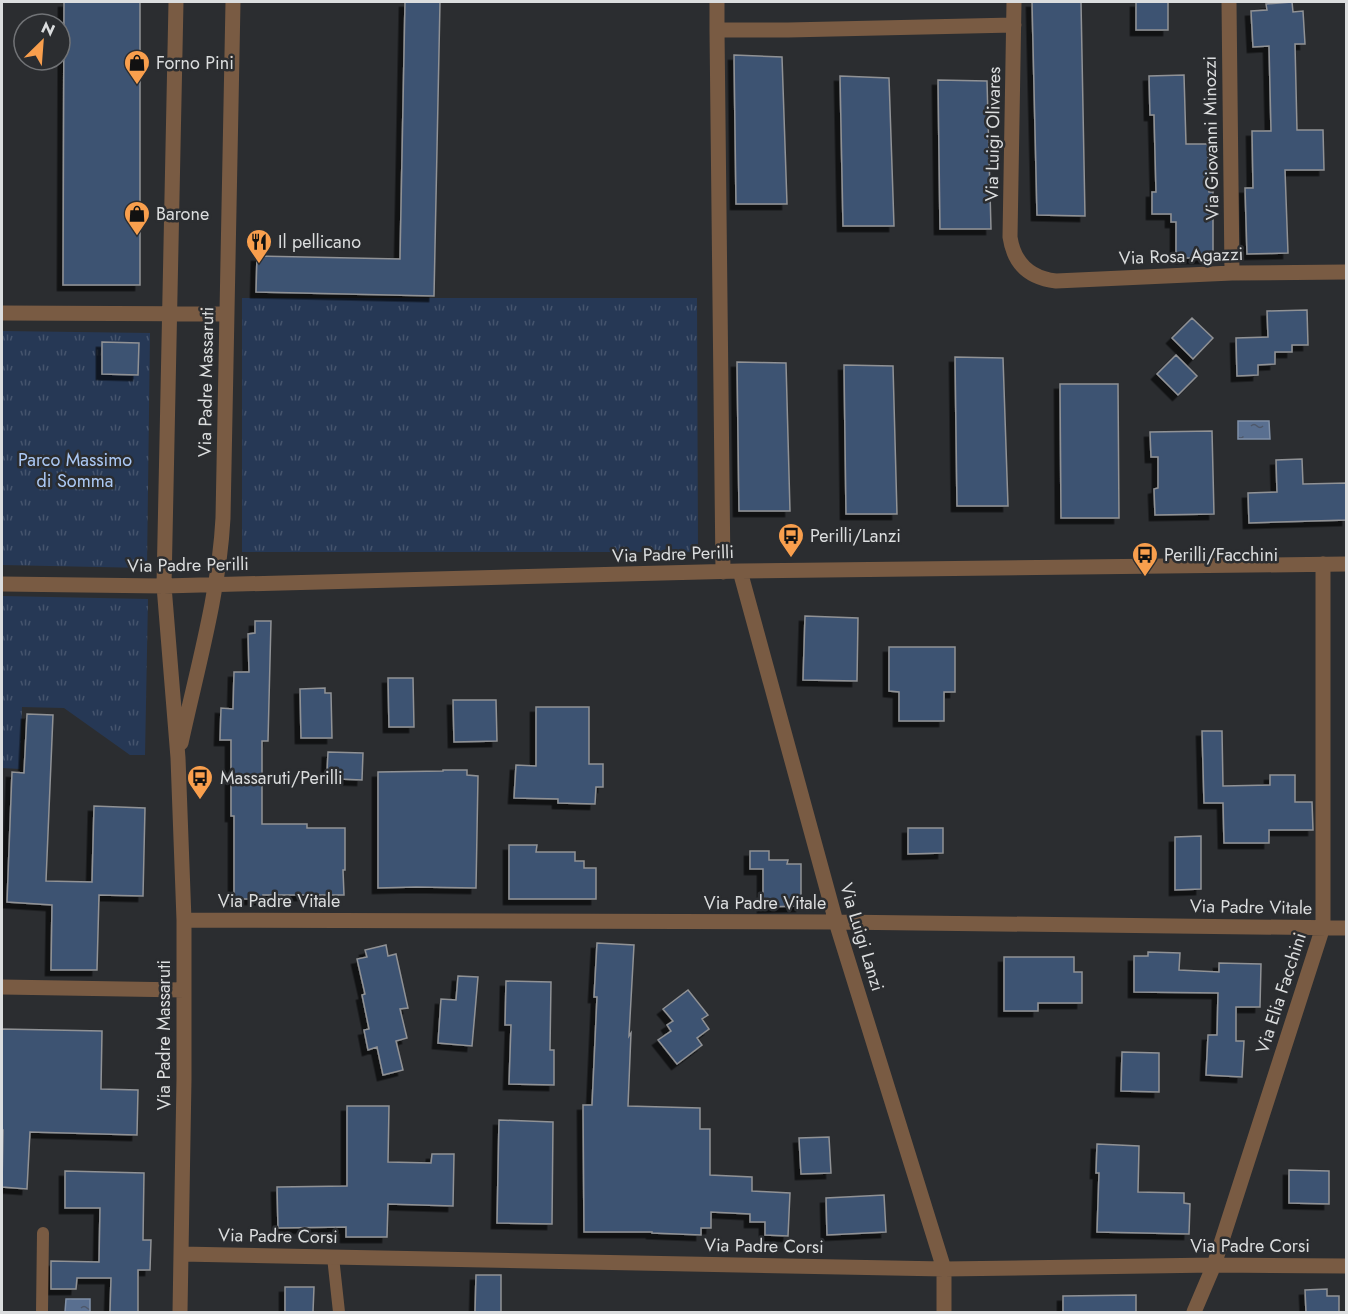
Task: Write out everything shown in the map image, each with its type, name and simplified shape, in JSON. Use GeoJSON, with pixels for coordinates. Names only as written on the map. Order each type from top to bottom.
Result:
{"type":"FeatureCollection","features":[{"type":"Feature","properties":{"kind":"street","name":"Via Padre Massaruti"},"geometry":{"type":"LineString","coordinates":[[176,2],[164,586],[178,758],[184,920],[180,1312]]}},
{"type":"Feature","properties":{"kind":"street","name":"Via Padre Massaruti"},"geometry":{"type":"LineString","coordinates":[[178,758],[216,585],[222,545],[233,2]]}},
{"type":"Feature","properties":{"kind":"street"},"geometry":{"type":"LineString","coordinates":[[717,2],[723,572]]}},
{"type":"Feature","properties":{"kind":"street","name":"Via Luigi Olivares"},"geometry":{"type":"LineString","coordinates":[[1014,2],[1010,237],[1013,252],[1022,265]]}},
{"type":"Feature","properties":{"kind":"street","name":"Via Giovanni Minozzi"},"geometry":{"type":"LineString","coordinates":[[1229,2],[1232,273]]}},
{"type":"Feature","properties":{"kind":"street"},"geometry":{"type":"LineString","coordinates":[[717,30],[1014,25]]}},
{"type":"Feature","properties":{"kind":"street","name":"Via Rosa Agazzi"},"geometry":{"type":"LineString","coordinates":[[1022,265],[1037,276],[1056,281],[1232,273],[1347,272]]}},
{"type":"Feature","properties":{"kind":"street"},"geometry":{"type":"LineString","coordinates":[[2,312],[226,314]]}},
{"type":"Feature","properties":{"kind":"street","name":"Via Elia Facchini"},"geometry":{"type":"LineString","coordinates":[[1194,1312],[1214,1265],[1323,927],[1323,564]]}},
{"type":"Feature","properties":{"kind":"street","name":"Via Padre Perilli"},"geometry":{"type":"LineString","coordinates":[[2,584],[164,586],[740,571],[1347,564]]}},
{"type":"Feature","properties":{"kind":"street","name":"Via Luigi Lanzi"},"geometry":{"type":"LineString","coordinates":[[740,571],[836,922],[944,1269],[944,1312]]}},
{"type":"Feature","properties":{"kind":"street","name":"Via Padre Vitale"},"geometry":{"type":"LineString","coordinates":[[184,920],[836,922],[1347,928]]}},
{"type":"Feature","properties":{"kind":"street"},"geometry":{"type":"LineString","coordinates":[[2,987],[184,990]]}},
{"type":"Feature","properties":{"kind":"street","name":"Via Padre Corsi"},"geometry":{"type":"LineString","coordinates":[[182,1254],[944,1269],[1214,1265],[1347,1266]]}},
{"type":"Feature","properties":{"kind":"lane"},"geometry":{"type":"LineString","coordinates":[[42,1312],[43,1233]]}},
{"type":"Feature","properties":{"kind":"lane"},"geometry":{"type":"LineString","coordinates":[[333,1257],[339,1312]]}},
{"type":"Feature","properties":{"kind":"green space"},"geometry":{"type":"Polygon","coordinates":[[[242,298],[697,298],[698,552],[242,552],[242,298]]]}},
{"type":"Feature","properties":{"kind":"green space","name":"Parco Massimo di Somma"},"geometry":{"type":"Polygon","coordinates":[[[2,331],[150,333],[147,568],[2,565],[2,331]],[[103,342],[102,374],[138,375],[138,343],[103,342]]]}},
{"type":"Feature","properties":{"kind":"green space"},"geometry":{"type":"Polygon","coordinates":[[[2,596],[148,599],[145,755],[130,755],[64,708],[22,707],[20,769],[2,768],[2,596]]]}},
{"type":"Feature","properties":{"kind":"water"},"geometry":{"type":"Polygon","coordinates":[[[1238,421],[1269,421],[1270,439],[1238,439],[1238,421]]]}},
{"type":"Feature","properties":{"kind":"water"},"geometry":{"type":"Polygon","coordinates":[[[66,1299],[90,1299],[90,1312],[65,1312],[66,1299]]]}},
{"type":"Feature","properties":{"kind":"building"},"geometry":{"type":"Polygon","coordinates":[[[64,2],[140,2],[140,285],[63,285],[64,72],[72,72],[72,12],[64,12],[64,2]]]}},
{"type":"Feature","properties":{"kind":"building"},"geometry":{"type":"Polygon","coordinates":[[[405,2],[440,2],[434,296],[256,292],[257,256],[400,259],[405,2]]]}},
{"type":"Feature","properties":{"kind":"building"},"geometry":{"type":"Polygon","coordinates":[[[1032,2],[1081,2],[1085,216],[1037,215],[1032,2]]]}},
{"type":"Feature","properties":{"kind":"building"},"geometry":{"type":"Polygon","coordinates":[[[1136,2],[1168,2],[1168,30],[1136,30],[1136,2]]]}},
{"type":"Feature","properties":{"kind":"building"},"geometry":{"type":"Polygon","coordinates":[[[1292,2],[1293,12],[1303,11],[1305,44],[1295,44],[1297,130],[1323,130],[1324,170],[1285,170],[1288,253],[1247,254],[1245,188],[1253,188],[1252,131],[1271,131],[1269,46],[1253,47],[1251,11],[1267,10],[1266,4],[1292,2]]]}},
{"type":"Feature","properties":{"kind":"building"},"geometry":{"type":"Polygon","coordinates":[[[734,55],[782,57],[787,204],[736,204],[734,55]]]}},
{"type":"Feature","properties":{"kind":"building"},"geometry":{"type":"Polygon","coordinates":[[[1184,75],[1186,144],[1208,144],[1209,192],[1213,192],[1213,258],[1176,258],[1176,222],[1171,222],[1171,214],[1152,214],[1152,192],[1156,192],[1154,115],[1150,115],[1149,76],[1184,75]]]}},
{"type":"Feature","properties":{"kind":"building"},"geometry":{"type":"Polygon","coordinates":[[[840,76],[889,78],[894,226],[843,226],[840,76]]]}},
{"type":"Feature","properties":{"kind":"building"},"geometry":{"type":"Polygon","coordinates":[[[938,80],[987,81],[991,229],[940,229],[938,80]]]}},
{"type":"Feature","properties":{"kind":"building"},"geometry":{"type":"Polygon","coordinates":[[[1307,310],[1308,345],[1292,345],[1292,352],[1275,352],[1275,364],[1258,365],[1258,375],[1237,376],[1236,338],[1268,337],[1267,311],[1307,310]]]}},
{"type":"Feature","properties":{"kind":"building"},"geometry":{"type":"Polygon","coordinates":[[[1192,318],[1213,338],[1193,359],[1172,338],[1192,318]]]}},
{"type":"Feature","properties":{"kind":"building"},"geometry":{"type":"Polygon","coordinates":[[[102,342],[139,343],[138,375],[102,374],[102,342]]]}},
{"type":"Feature","properties":{"kind":"building"},"geometry":{"type":"Polygon","coordinates":[[[1176,355],[1197,376],[1178,395],[1157,374],[1176,355]]]}},
{"type":"Feature","properties":{"kind":"building"},"geometry":{"type":"Polygon","coordinates":[[[955,357],[1003,358],[1008,506],[957,506],[955,357]]]}},
{"type":"Feature","properties":{"kind":"building"},"geometry":{"type":"Polygon","coordinates":[[[737,362],[786,363],[790,511],[739,511],[737,362]]]}},
{"type":"Feature","properties":{"kind":"building"},"geometry":{"type":"Polygon","coordinates":[[[844,365],[893,366],[897,514],[846,514],[844,365]]]}},
{"type":"Feature","properties":{"kind":"building"},"geometry":{"type":"Polygon","coordinates":[[[1060,384],[1118,384],[1119,518],[1061,518],[1060,384]]]}},
{"type":"Feature","properties":{"kind":"building"},"geometry":{"type":"Polygon","coordinates":[[[1212,431],[1214,514],[1155,515],[1154,489],[1158,488],[1158,457],[1151,457],[1150,432],[1212,431]]]}},
{"type":"Feature","properties":{"kind":"building"},"geometry":{"type":"Polygon","coordinates":[[[1302,459],[1303,484],[1347,483],[1347,520],[1249,523],[1248,493],[1277,492],[1276,460],[1302,459]]]}},
{"type":"Feature","properties":{"kind":"building"},"geometry":{"type":"Polygon","coordinates":[[[805,616],[858,618],[857,681],[803,680],[805,616]]]}},
{"type":"Feature","properties":{"kind":"building"},"geometry":{"type":"Polygon","coordinates":[[[255,621],[271,621],[268,741],[262,741],[262,824],[307,824],[307,828],[345,828],[344,895],[263,895],[263,899],[234,899],[231,740],[220,740],[221,708],[233,709],[234,672],[249,672],[248,634],[255,633],[255,621]]]}},
{"type":"Feature","properties":{"kind":"building"},"geometry":{"type":"Polygon","coordinates":[[[889,647],[955,647],[955,692],[944,692],[944,721],[899,721],[899,692],[889,691],[889,647]]]}},
{"type":"Feature","properties":{"kind":"building"},"geometry":{"type":"Polygon","coordinates":[[[388,678],[413,678],[414,727],[389,727],[388,678]]]}},
{"type":"Feature","properties":{"kind":"building"},"geometry":{"type":"Polygon","coordinates":[[[325,688],[325,693],[331,693],[332,738],[301,738],[300,689],[325,688]]]}},
{"type":"Feature","properties":{"kind":"building"},"geometry":{"type":"Polygon","coordinates":[[[453,700],[496,700],[497,741],[454,742],[453,700]]]}},
{"type":"Feature","properties":{"kind":"building"},"geometry":{"type":"Polygon","coordinates":[[[536,707],[589,707],[589,764],[603,764],[603,787],[596,787],[595,804],[558,803],[558,799],[514,798],[516,765],[536,766],[536,707]]]}},
{"type":"Feature","properties":{"kind":"building"},"geometry":{"type":"Polygon","coordinates":[[[27,714],[53,715],[46,881],[92,882],[94,806],[145,808],[143,896],[99,895],[97,970],[51,970],[52,905],[7,902],[12,772],[24,773],[27,714]]]}},
{"type":"Feature","properties":{"kind":"building"},"geometry":{"type":"Polygon","coordinates":[[[1202,731],[1222,731],[1223,786],[1270,785],[1270,775],[1295,775],[1295,802],[1312,802],[1313,830],[1269,830],[1269,843],[1224,843],[1223,803],[1204,803],[1202,731]]]}},
{"type":"Feature","properties":{"kind":"building"},"geometry":{"type":"Polygon","coordinates":[[[328,752],[363,753],[362,780],[339,779],[339,773],[327,773],[328,752]]]}},
{"type":"Feature","properties":{"kind":"building"},"geometry":{"type":"Polygon","coordinates":[[[467,770],[467,775],[478,776],[476,888],[378,888],[378,772],[467,770]]]}},
{"type":"Feature","properties":{"kind":"building"},"geometry":{"type":"Polygon","coordinates":[[[908,828],[943,828],[943,853],[908,854],[908,828]]]}},
{"type":"Feature","properties":{"kind":"building"},"geometry":{"type":"Polygon","coordinates":[[[1201,836],[1201,889],[1175,890],[1175,837],[1201,836]]]}},
{"type":"Feature","properties":{"kind":"building"},"geometry":{"type":"Polygon","coordinates":[[[509,845],[537,845],[536,852],[575,852],[575,861],[584,861],[584,868],[596,868],[596,899],[509,899],[509,845]]]}},
{"type":"Feature","properties":{"kind":"building"},"geometry":{"type":"Polygon","coordinates":[[[750,851],[769,851],[769,860],[788,860],[787,864],[801,864],[801,906],[763,907],[763,869],[750,869],[750,851]]]}},
{"type":"Feature","properties":{"kind":"building"},"geometry":{"type":"Polygon","coordinates":[[[597,943],[634,945],[628,1106],[700,1108],[700,1129],[710,1129],[710,1175],[752,1177],[752,1191],[790,1193],[788,1236],[765,1235],[765,1222],[750,1222],[750,1214],[711,1212],[711,1228],[701,1228],[701,1235],[584,1232],[583,1105],[592,1105],[597,943]]]}},
{"type":"Feature","properties":{"kind":"building"},"geometry":{"type":"Polygon","coordinates":[[[386,945],[388,956],[396,954],[408,1008],[400,1009],[407,1038],[396,1041],[403,1070],[383,1075],[377,1047],[368,1050],[364,1030],[369,1029],[362,995],[365,994],[357,959],[367,957],[365,950],[386,945]]]}},
{"type":"Feature","properties":{"kind":"building"},"geometry":{"type":"Polygon","coordinates":[[[1148,952],[1180,953],[1179,970],[1219,972],[1219,963],[1261,964],[1260,1007],[1236,1007],[1236,1041],[1244,1041],[1242,1077],[1206,1075],[1208,1035],[1217,1035],[1218,993],[1134,992],[1134,956],[1148,956],[1148,952]]]}},
{"type":"Feature","properties":{"kind":"building"},"geometry":{"type":"Polygon","coordinates":[[[1004,957],[1074,957],[1074,972],[1082,972],[1082,1003],[1038,1003],[1038,1011],[1004,1011],[1004,957]]]}},
{"type":"Feature","properties":{"kind":"building"},"geometry":{"type":"Polygon","coordinates":[[[458,976],[478,977],[472,1046],[438,1043],[441,999],[456,1000],[458,976]]]}},
{"type":"Feature","properties":{"kind":"building"},"geometry":{"type":"Polygon","coordinates":[[[506,981],[551,982],[550,1050],[554,1050],[554,1085],[509,1084],[511,1025],[505,1025],[506,981]]]}},
{"type":"Feature","properties":{"kind":"building"},"geometry":{"type":"Polygon","coordinates":[[[688,990],[708,1015],[702,1019],[709,1029],[697,1038],[702,1045],[677,1064],[658,1040],[671,1031],[667,1025],[673,1021],[663,1009],[688,990]]]}},
{"type":"Feature","properties":{"kind":"building"},"geometry":{"type":"Polygon","coordinates":[[[2,1029],[102,1031],[101,1089],[138,1090],[137,1135],[30,1132],[27,1189],[2,1187],[2,1029]]]}},
{"type":"Feature","properties":{"kind":"building"},"geometry":{"type":"Polygon","coordinates":[[[1122,1052],[1159,1053],[1159,1092],[1121,1091],[1122,1052]]]}},
{"type":"Feature","properties":{"kind":"building"},"geometry":{"type":"Polygon","coordinates":[[[347,1106],[389,1106],[388,1162],[431,1163],[432,1154],[454,1154],[453,1206],[388,1204],[387,1237],[346,1237],[346,1227],[278,1228],[277,1187],[347,1186],[347,1106]]]}},
{"type":"Feature","properties":{"kind":"building"},"geometry":{"type":"Polygon","coordinates":[[[499,1120],[553,1122],[552,1224],[497,1223],[499,1120]]]}},
{"type":"Feature","properties":{"kind":"building"},"geometry":{"type":"Polygon","coordinates":[[[829,1137],[831,1173],[801,1174],[799,1138],[829,1137]]]}},
{"type":"Feature","properties":{"kind":"building"},"geometry":{"type":"Polygon","coordinates":[[[1097,1144],[1139,1146],[1138,1192],[1184,1193],[1184,1203],[1190,1204],[1189,1234],[1097,1232],[1099,1173],[1096,1173],[1097,1144]]]}},
{"type":"Feature","properties":{"kind":"building"},"geometry":{"type":"Polygon","coordinates":[[[1289,1170],[1329,1171],[1329,1204],[1289,1203],[1289,1170]]]}},
{"type":"Feature","properties":{"kind":"building"},"geometry":{"type":"Polygon","coordinates":[[[65,1171],[144,1173],[143,1240],[151,1240],[150,1270],[138,1270],[138,1312],[110,1312],[111,1278],[77,1278],[76,1289],[51,1289],[51,1261],[99,1262],[100,1208],[65,1208],[65,1171]]]}},
{"type":"Feature","properties":{"kind":"building"},"geometry":{"type":"Polygon","coordinates":[[[884,1195],[886,1232],[827,1235],[826,1198],[884,1195]]]}},
{"type":"Feature","properties":{"kind":"building"},"geometry":{"type":"Polygon","coordinates":[[[476,1275],[501,1275],[501,1312],[475,1312],[476,1275]]]}},
{"type":"Feature","properties":{"kind":"building"},"geometry":{"type":"Polygon","coordinates":[[[285,1287],[314,1287],[313,1312],[285,1312],[285,1287]]]}},
{"type":"Feature","properties":{"kind":"building"},"geometry":{"type":"Polygon","coordinates":[[[1327,1289],[1327,1296],[1339,1296],[1339,1312],[1306,1312],[1305,1290],[1327,1289]]]}},
{"type":"Feature","properties":{"kind":"building"},"geometry":{"type":"Polygon","coordinates":[[[1136,1295],[1136,1312],[1063,1312],[1063,1296],[1136,1295]]]}},
{"type":"Feature","properties":{"kind":"place","name":"Forno Pini"},"geometry":{"type":"Point","coordinates":[137,86]}},
{"type":"Feature","properties":{"kind":"place","name":"Barone"},"geometry":{"type":"Point","coordinates":[137,237]}},
{"type":"Feature","properties":{"kind":"place","name":"Il pellicano"},"geometry":{"type":"Point","coordinates":[259,265]}},
{"type":"Feature","properties":{"kind":"place","name":"Perilli/Lanzi"},"geometry":{"type":"Point","coordinates":[791,559]}},
{"type":"Feature","properties":{"kind":"place","name":"Perilli/Facchini"},"geometry":{"type":"Point","coordinates":[1145,578]}},
{"type":"Feature","properties":{"kind":"place","name":"Massaruti/Perilli"},"geometry":{"type":"Point","coordinates":[200,801]}}]}
